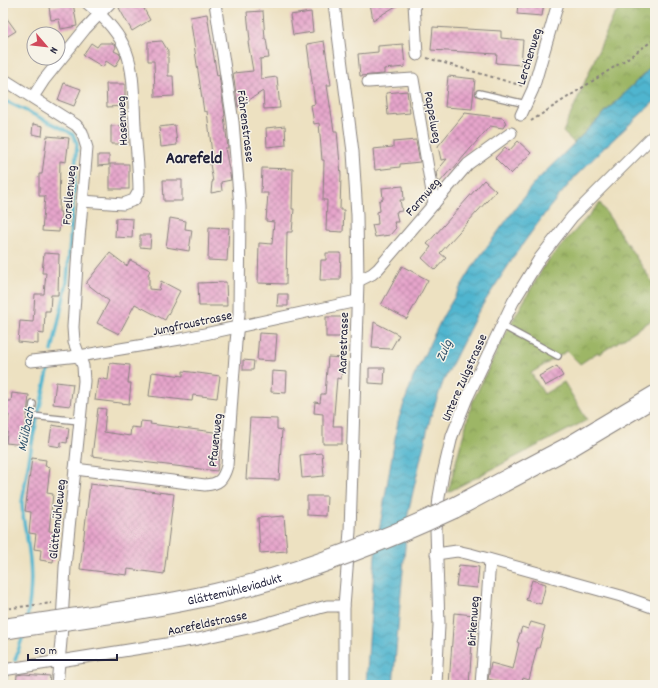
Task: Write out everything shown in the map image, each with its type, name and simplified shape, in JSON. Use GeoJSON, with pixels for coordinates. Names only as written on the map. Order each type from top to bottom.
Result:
{"type":"FeatureCollection","features":[{"type":"Feature","properties":{"kind":"highway","name":"Glättemühleviadukt"},"geometry":{"type":"LineString","coordinates":[[3,629],[153,607],[234,589],[285,575],[345,554],[454,508],[571,446],[655,396]]}},
{"type":"Feature","properties":{"kind":"street","name":"Hasenweg"},"geometry":{"type":"LineString","coordinates":[[82,201],[123,204],[134,200],[139,191],[131,65],[129,55],[119,37],[99,13],[87,3]]}},
{"type":"Feature","properties":{"kind":"street"},"geometry":{"type":"LineString","coordinates":[[33,97],[44,80],[99,13],[110,3]]}},
{"type":"Feature","properties":{"kind":"street","name":"Fährenstrasse"},"geometry":{"type":"LineString","coordinates":[[215,3],[234,122],[239,178],[238,326]]}},
{"type":"Feature","properties":{"kind":"street","name":"Aarestrasse"},"geometry":{"type":"LineString","coordinates":[[334,3],[353,152],[357,215],[358,281],[349,548],[344,606],[344,685]]}},
{"type":"Feature","properties":{"kind":"street"},"geometry":{"type":"LineString","coordinates":[[414,3],[417,55]]}},
{"type":"Feature","properties":{"kind":"street","name":"Lerchenweg"},"geometry":{"type":"LineString","coordinates":[[522,115],[533,89],[558,3]]}},
{"type":"Feature","properties":{"kind":"street","name":"Forellenweg"},"geometry":{"type":"LineString","coordinates":[[3,79],[68,118],[82,132],[87,148],[74,327],[74,342],[79,356]]}},
{"type":"Feature","properties":{"kind":"street","name":"Pappelweg"},"geometry":{"type":"LineString","coordinates":[[368,82],[413,79],[434,204]]}},
{"type":"Feature","properties":{"kind":"street","name":"Farmweg"},"geometry":{"type":"LineString","coordinates":[[358,281],[375,272],[468,164],[511,134]]}},
{"type":"Feature","properties":{"kind":"street","name":"Untere Zulgstrasse"},"geometry":{"type":"LineString","coordinates":[[436,685],[438,625],[436,529],[439,497],[452,436],[467,398],[512,302],[540,258],[572,217],[655,134]]}},
{"type":"Feature","properties":{"kind":"street","name":"Jungfraustrasse"},"geometry":{"type":"LineString","coordinates":[[31,361],[79,356],[186,338],[357,301]]}},
{"type":"Feature","properties":{"kind":"street","name":"Pfauenweg"},"geometry":{"type":"LineString","coordinates":[[75,469],[205,485],[213,485],[220,481],[225,474],[227,466],[238,326]]}},
{"type":"Feature","properties":{"kind":"street","name":"Glättemühleweg"},"geometry":{"type":"LineString","coordinates":[[57,685],[63,602],[84,381],[83,366],[79,356]]}},
{"type":"Feature","properties":{"kind":"street"},"geometry":{"type":"LineString","coordinates":[[436,554],[457,551],[470,554],[621,596],[655,608]]}},
{"type":"Feature","properties":{"kind":"street","name":"Birkenweg"},"geometry":{"type":"LineString","coordinates":[[481,685],[490,560]]}},
{"type":"Feature","properties":{"kind":"street","name":"Aarefeldstrasse"},"geometry":{"type":"LineString","coordinates":[[3,670],[198,639],[254,626],[327,606],[344,606]]}},
{"type":"Feature","properties":{"kind":"lane"},"geometry":{"type":"LineString","coordinates":[[479,93],[526,104]]}},
{"type":"Feature","properties":{"kind":"lane"},"geometry":{"type":"LineString","coordinates":[[501,325],[558,356]]}},
{"type":"Feature","properties":{"kind":"lane"},"geometry":{"type":"LineString","coordinates":[[30,426],[36,416],[33,404]]}},
{"type":"Feature","properties":{"kind":"lane"},"geometry":{"type":"LineString","coordinates":[[36,416],[80,421]]}},
{"type":"Feature","properties":{"kind":"path"},"geometry":{"type":"LineString","coordinates":[[533,119],[655,39]]}},
{"type":"Feature","properties":{"kind":"path"},"geometry":{"type":"LineString","coordinates":[[417,55],[533,89]]}},
{"type":"Feature","properties":{"kind":"path"},"geometry":{"type":"LineString","coordinates":[[3,609],[63,602]]}},
{"type":"Feature","properties":{"kind":"green space"},"geometry":{"type":"Polygon","coordinates":[[[626,3],[655,3],[655,63],[574,143],[563,132],[614,15],[626,3]]]}},
{"type":"Feature","properties":{"kind":"green space"},"geometry":{"type":"Polygon","coordinates":[[[600,203],[655,286],[655,318],[599,354],[598,352],[580,364],[567,351],[531,373],[544,394],[564,382],[587,420],[448,492],[472,403],[506,332],[546,263],[600,203]]]}},
{"type":"Feature","properties":{"kind":"water","name":"Zulg"},"geometry":{"type":"Polygon","coordinates":[[[655,63],[655,101],[575,177],[549,208],[517,252],[478,312],[443,382],[430,419],[408,513],[393,685],[366,685],[375,555],[398,421],[413,378],[443,316],[475,263],[534,183],[655,63]]]}},
{"type":"Feature","properties":{"kind":"building"},"geometry":{"type":"Polygon","coordinates":[[[73,3],[77,26],[66,28],[66,26],[60,26],[59,19],[51,20],[49,7],[73,3]]]}},
{"type":"Feature","properties":{"kind":"building"},"geometry":{"type":"Polygon","coordinates":[[[128,3],[155,3],[144,9],[150,20],[132,31],[119,8],[128,3]]]}},
{"type":"Feature","properties":{"kind":"building"},"geometry":{"type":"Polygon","coordinates":[[[370,3],[401,3],[373,20],[370,3]]]}},
{"type":"Feature","properties":{"kind":"building"},"geometry":{"type":"Polygon","coordinates":[[[518,3],[544,3],[542,16],[517,14],[518,3]]]}},
{"type":"Feature","properties":{"kind":"building"},"geometry":{"type":"Polygon","coordinates":[[[263,11],[265,39],[269,58],[260,59],[261,79],[277,77],[280,108],[264,109],[263,91],[238,107],[233,73],[253,71],[248,42],[250,41],[247,12],[263,11]]]}},
{"type":"Feature","properties":{"kind":"building"},"geometry":{"type":"Polygon","coordinates":[[[311,12],[313,32],[293,35],[290,15],[311,12]]]}},
{"type":"Feature","properties":{"kind":"building"},"geometry":{"type":"Polygon","coordinates":[[[3,13],[16,31],[3,39],[3,13]]]}},
{"type":"Feature","properties":{"kind":"building"},"geometry":{"type":"Polygon","coordinates":[[[207,14],[225,115],[228,148],[225,148],[231,180],[221,182],[222,191],[211,193],[213,182],[210,164],[213,163],[207,111],[204,112],[190,17],[207,14]]]}},
{"type":"Feature","properties":{"kind":"building"},"geometry":{"type":"Polygon","coordinates":[[[433,27],[501,31],[501,38],[523,40],[521,65],[496,63],[497,54],[431,50],[433,27]]]}},
{"type":"Feature","properties":{"kind":"building"},"geometry":{"type":"Polygon","coordinates":[[[162,41],[168,51],[168,76],[173,76],[174,96],[155,97],[154,61],[148,61],[148,42],[162,41]]]}},
{"type":"Feature","properties":{"kind":"building"},"geometry":{"type":"Polygon","coordinates":[[[324,41],[331,85],[327,85],[334,131],[337,131],[341,175],[340,210],[344,210],[343,232],[326,231],[327,200],[323,200],[324,160],[322,160],[319,123],[314,124],[311,105],[315,104],[307,44],[324,41]]]}},
{"type":"Feature","properties":{"kind":"building"},"geometry":{"type":"Polygon","coordinates":[[[91,43],[97,47],[100,43],[112,43],[115,45],[116,47],[114,51],[120,54],[121,57],[115,67],[106,61],[103,67],[83,55],[91,43]]]}},
{"type":"Feature","properties":{"kind":"building"},"geometry":{"type":"Polygon","coordinates":[[[403,44],[405,67],[384,69],[384,74],[360,76],[358,54],[378,52],[378,46],[403,44]]]}},
{"type":"Feature","properties":{"kind":"building"},"geometry":{"type":"Polygon","coordinates":[[[448,76],[475,79],[472,109],[445,107],[448,76]]]}},
{"type":"Feature","properties":{"kind":"building"},"geometry":{"type":"Polygon","coordinates":[[[64,83],[81,89],[74,106],[58,100],[64,83]]]}},
{"type":"Feature","properties":{"kind":"building"},"geometry":{"type":"Polygon","coordinates":[[[106,84],[125,84],[125,106],[107,107],[106,84]]]}},
{"type":"Feature","properties":{"kind":"building"},"geometry":{"type":"Polygon","coordinates":[[[407,91],[410,113],[388,115],[386,93],[407,91]]]}},
{"type":"Feature","properties":{"kind":"building"},"geometry":{"type":"Polygon","coordinates":[[[465,113],[503,118],[506,123],[503,128],[490,126],[440,182],[437,179],[436,172],[447,159],[441,160],[438,146],[465,113]]]}},
{"type":"Feature","properties":{"kind":"building"},"geometry":{"type":"Polygon","coordinates":[[[33,124],[43,126],[42,136],[32,134],[33,124]]]}},
{"type":"Feature","properties":{"kind":"building"},"geometry":{"type":"Polygon","coordinates":[[[127,125],[128,144],[111,144],[111,126],[127,125]]]}},
{"type":"Feature","properties":{"kind":"building"},"geometry":{"type":"Polygon","coordinates":[[[175,125],[177,145],[161,147],[159,127],[175,125]]]}},
{"type":"Feature","properties":{"kind":"building"},"geometry":{"type":"Polygon","coordinates":[[[285,126],[286,145],[267,147],[266,128],[285,126]]]}},
{"type":"Feature","properties":{"kind":"building"},"geometry":{"type":"Polygon","coordinates":[[[47,136],[69,138],[66,162],[60,161],[59,212],[61,212],[59,232],[42,231],[45,196],[39,196],[39,174],[42,174],[47,136]]]}},
{"type":"Feature","properties":{"kind":"building"},"geometry":{"type":"Polygon","coordinates":[[[416,140],[420,162],[400,164],[400,167],[375,170],[373,149],[393,147],[393,142],[416,140]]]}},
{"type":"Feature","properties":{"kind":"building"},"geometry":{"type":"Polygon","coordinates":[[[518,141],[531,153],[511,174],[495,158],[505,147],[509,151],[518,141]]]}},
{"type":"Feature","properties":{"kind":"building"},"geometry":{"type":"Polygon","coordinates":[[[98,155],[109,155],[109,165],[98,166],[98,155]]]}},
{"type":"Feature","properties":{"kind":"building"},"geometry":{"type":"Polygon","coordinates":[[[110,164],[129,164],[129,189],[110,189],[110,164]]]}},
{"type":"Feature","properties":{"kind":"building"},"geometry":{"type":"Polygon","coordinates":[[[262,168],[293,169],[292,209],[294,209],[292,232],[287,232],[286,284],[258,283],[259,243],[272,244],[274,222],[266,221],[268,193],[261,193],[262,168]]]}},
{"type":"Feature","properties":{"kind":"building"},"geometry":{"type":"Polygon","coordinates":[[[163,180],[182,180],[182,201],[164,201],[163,180]]]}},
{"type":"Feature","properties":{"kind":"building"},"geometry":{"type":"Polygon","coordinates":[[[484,180],[496,191],[440,253],[446,258],[435,270],[422,258],[431,247],[427,244],[484,180]]]}},
{"type":"Feature","properties":{"kind":"building"},"geometry":{"type":"Polygon","coordinates":[[[403,186],[404,200],[400,200],[402,211],[396,212],[398,222],[394,222],[396,228],[390,235],[375,237],[372,225],[378,224],[377,212],[380,211],[379,201],[383,199],[382,188],[403,186]]]}},
{"type":"Feature","properties":{"kind":"building"},"geometry":{"type":"Polygon","coordinates":[[[116,218],[133,219],[132,238],[115,237],[116,218]]]}},
{"type":"Feature","properties":{"kind":"building"},"geometry":{"type":"Polygon","coordinates":[[[170,218],[186,221],[185,229],[192,230],[189,251],[166,247],[170,218]]]}},
{"type":"Feature","properties":{"kind":"building"},"geometry":{"type":"Polygon","coordinates":[[[209,227],[229,228],[227,261],[208,260],[209,227]]]}},
{"type":"Feature","properties":{"kind":"building"},"geometry":{"type":"Polygon","coordinates":[[[140,235],[151,235],[150,248],[140,247],[140,235]]]}},
{"type":"Feature","properties":{"kind":"building"},"geometry":{"type":"Polygon","coordinates":[[[44,253],[59,254],[58,295],[51,295],[50,311],[45,311],[44,334],[38,333],[38,344],[18,342],[20,321],[33,322],[35,294],[44,294],[46,273],[42,273],[44,253]]]}},
{"type":"Feature","properties":{"kind":"building"},"geometry":{"type":"Polygon","coordinates":[[[110,253],[127,266],[130,260],[150,270],[148,275],[149,289],[159,290],[161,281],[180,291],[165,320],[135,304],[119,334],[97,323],[109,301],[86,283],[110,253]]]}},
{"type":"Feature","properties":{"kind":"building"},"geometry":{"type":"Polygon","coordinates":[[[326,253],[341,253],[340,280],[320,280],[321,260],[326,260],[326,253]]]}},
{"type":"Feature","properties":{"kind":"building"},"geometry":{"type":"Polygon","coordinates":[[[402,266],[428,280],[407,319],[381,305],[402,266]]]}},
{"type":"Feature","properties":{"kind":"building"},"geometry":{"type":"Polygon","coordinates":[[[226,282],[227,306],[199,306],[198,283],[226,282]]]}},
{"type":"Feature","properties":{"kind":"building"},"geometry":{"type":"Polygon","coordinates":[[[278,294],[288,294],[288,306],[277,306],[278,294]]]}},
{"type":"Feature","properties":{"kind":"building"},"geometry":{"type":"Polygon","coordinates":[[[326,317],[343,317],[343,337],[326,337],[326,317]]]}},
{"type":"Feature","properties":{"kind":"building"},"geometry":{"type":"Polygon","coordinates":[[[374,322],[399,335],[391,349],[372,348],[374,322]]]}},
{"type":"Feature","properties":{"kind":"building"},"geometry":{"type":"Polygon","coordinates":[[[259,333],[277,334],[275,361],[257,360],[259,333]]]}},
{"type":"Feature","properties":{"kind":"building"},"geometry":{"type":"Polygon","coordinates":[[[328,357],[343,358],[341,379],[337,378],[333,426],[342,426],[342,444],[323,444],[323,414],[314,413],[315,402],[320,403],[321,394],[325,394],[328,357]]]}},
{"type":"Feature","properties":{"kind":"building"},"geometry":{"type":"Polygon","coordinates":[[[243,360],[254,361],[253,370],[243,370],[243,360]]]}},
{"type":"Feature","properties":{"kind":"building"},"geometry":{"type":"Polygon","coordinates":[[[110,363],[130,365],[128,383],[131,383],[129,404],[95,400],[98,378],[108,380],[110,363]]]}},
{"type":"Feature","properties":{"kind":"building"},"geometry":{"type":"Polygon","coordinates":[[[557,366],[563,376],[545,386],[539,376],[557,366]]]}},
{"type":"Feature","properties":{"kind":"building"},"geometry":{"type":"Polygon","coordinates":[[[369,368],[385,368],[384,384],[369,383],[369,368]]]}},
{"type":"Feature","properties":{"kind":"building"},"geometry":{"type":"Polygon","coordinates":[[[183,371],[220,376],[217,398],[193,395],[192,401],[149,396],[152,372],[183,376],[183,371]]]}},
{"type":"Feature","properties":{"kind":"building"},"geometry":{"type":"Polygon","coordinates":[[[272,371],[287,372],[286,393],[271,392],[272,371]]]}},
{"type":"Feature","properties":{"kind":"building"},"geometry":{"type":"Polygon","coordinates":[[[56,382],[73,384],[70,406],[53,404],[56,382]]]}},
{"type":"Feature","properties":{"kind":"building"},"geometry":{"type":"Polygon","coordinates":[[[12,393],[29,395],[25,445],[6,443],[9,415],[4,415],[6,401],[11,401],[12,393]]]}},
{"type":"Feature","properties":{"kind":"building"},"geometry":{"type":"Polygon","coordinates":[[[98,408],[106,409],[104,432],[130,436],[131,427],[140,428],[141,421],[151,422],[150,424],[222,433],[217,471],[92,456],[98,408]]]}},
{"type":"Feature","properties":{"kind":"building"},"geometry":{"type":"Polygon","coordinates":[[[250,418],[277,419],[277,429],[282,430],[279,480],[246,479],[250,418]]]}},
{"type":"Feature","properties":{"kind":"building"},"geometry":{"type":"Polygon","coordinates":[[[52,425],[69,428],[67,443],[61,442],[61,447],[49,445],[52,425]]]}},
{"type":"Feature","properties":{"kind":"building"},"geometry":{"type":"Polygon","coordinates":[[[322,453],[324,476],[302,478],[300,455],[322,453]]]}},
{"type":"Feature","properties":{"kind":"building"},"geometry":{"type":"Polygon","coordinates":[[[32,458],[46,460],[45,466],[50,467],[47,493],[53,494],[49,531],[57,532],[53,562],[40,560],[41,550],[34,549],[36,534],[29,533],[31,512],[25,511],[32,458]]]}},
{"type":"Feature","properties":{"kind":"building"},"geometry":{"type":"Polygon","coordinates":[[[90,484],[174,494],[164,574],[128,569],[127,575],[80,569],[90,484]]]}},
{"type":"Feature","properties":{"kind":"building"},"geometry":{"type":"Polygon","coordinates":[[[307,496],[327,496],[326,516],[307,515],[307,496]]]}},
{"type":"Feature","properties":{"kind":"building"},"geometry":{"type":"Polygon","coordinates":[[[284,516],[287,551],[260,553],[258,518],[284,516]]]}},
{"type":"Feature","properties":{"kind":"building"},"geometry":{"type":"Polygon","coordinates":[[[459,565],[479,567],[477,588],[456,586],[459,565]]]}},
{"type":"Feature","properties":{"kind":"building"},"geometry":{"type":"Polygon","coordinates":[[[532,580],[546,584],[541,604],[526,600],[532,580]]]}},
{"type":"Feature","properties":{"kind":"building"},"geometry":{"type":"Polygon","coordinates":[[[454,613],[474,615],[469,685],[449,685],[454,613]]]}},
{"type":"Feature","properties":{"kind":"building"},"geometry":{"type":"Polygon","coordinates":[[[531,622],[545,626],[539,648],[537,648],[529,680],[523,678],[521,685],[512,685],[488,679],[491,663],[513,669],[519,643],[517,642],[522,627],[528,629],[531,622]]]}},
{"type":"Feature","properties":{"kind":"building"},"geometry":{"type":"Polygon","coordinates":[[[17,675],[50,676],[49,685],[16,685],[17,675]]]}},
{"type":"Feature","properties":{"kind":"waterway","name":"Mülibach"},"geometry":{"type":"LineString","coordinates":[[3,99],[69,132],[73,135],[77,143],[67,282],[52,351]]}},
{"type":"Feature","properties":{"kind":"waterway","name":"Mülibach"},"geometry":{"type":"LineString","coordinates":[[27,619],[31,568],[22,502],[33,437],[49,367]]}},
{"type":"Feature","properties":{"kind":"waterway","name":"Mülibach"},"geometry":{"type":"LineString","coordinates":[[15,660],[24,633]]}},
{"type":"Feature","properties":{"kind":"waterway","name":"Mülibach"},"geometry":{"type":"LineString","coordinates":[[3,680],[6,677]]}},
{"type":"Feature","properties":{"kind":"district","name":"Aarefeld"},"geometry":{"type":"Point","coordinates":[194,157]}}]}
